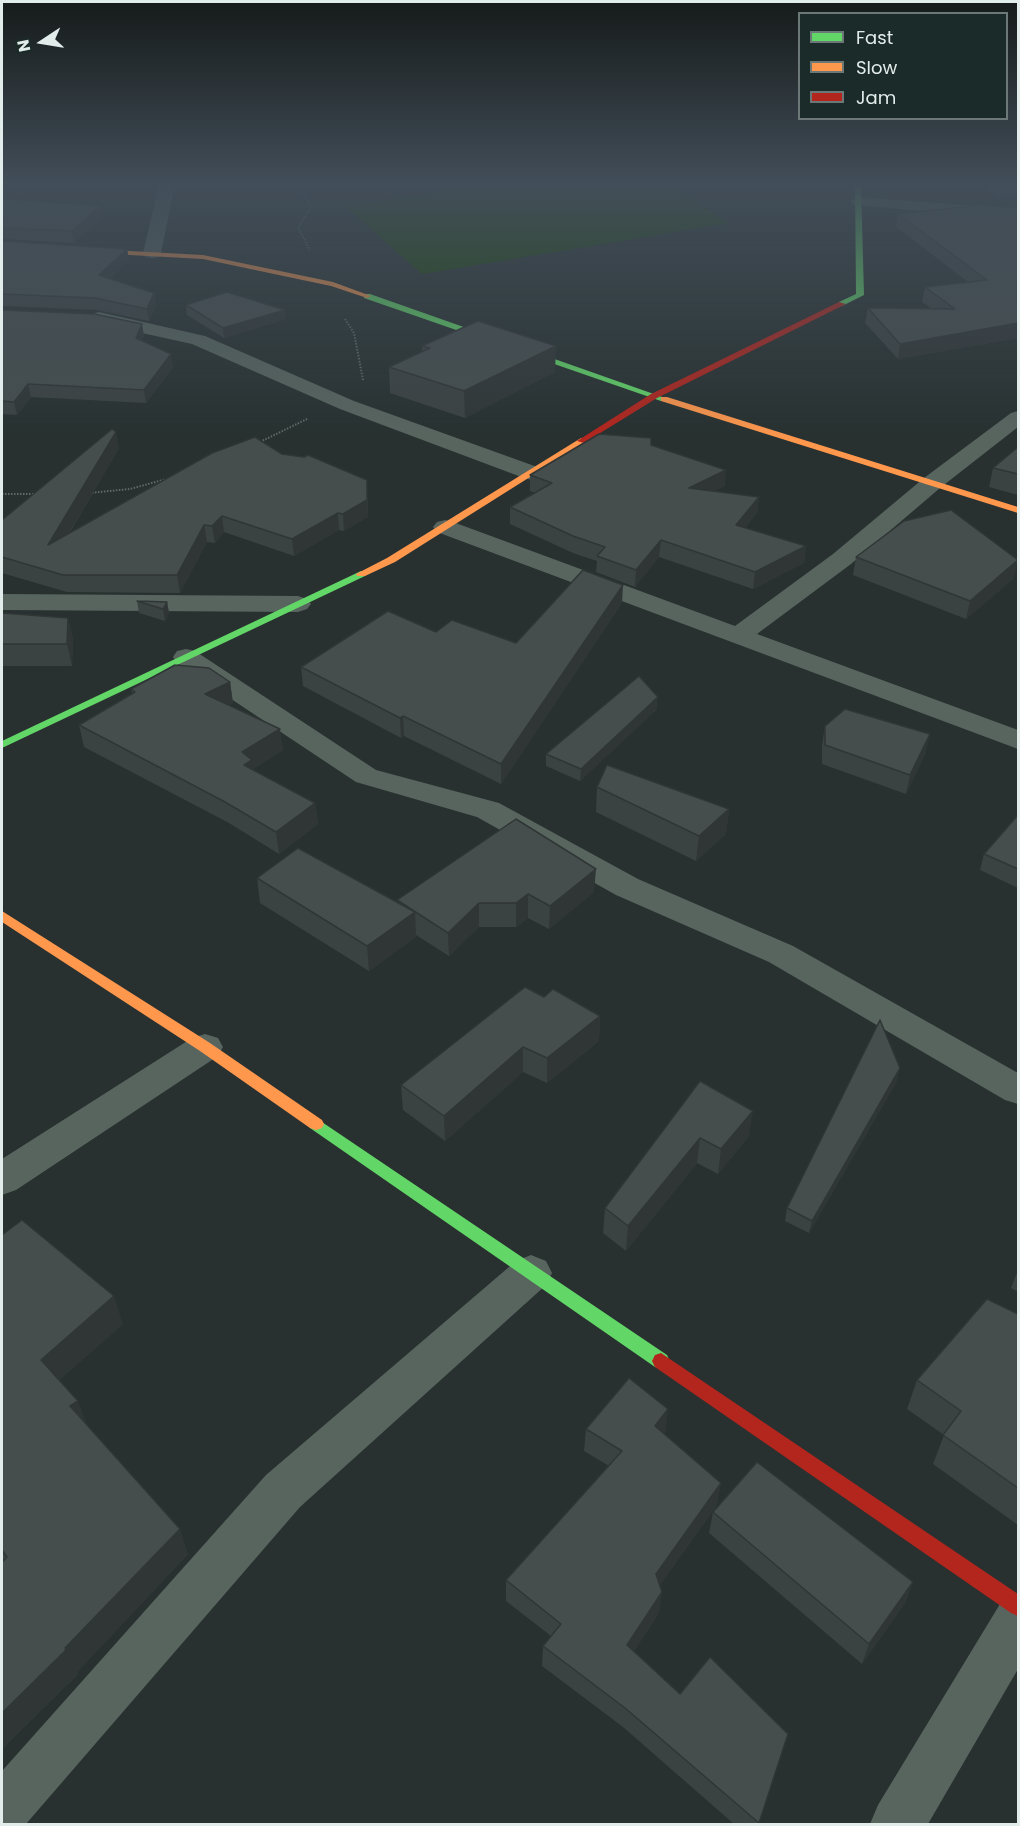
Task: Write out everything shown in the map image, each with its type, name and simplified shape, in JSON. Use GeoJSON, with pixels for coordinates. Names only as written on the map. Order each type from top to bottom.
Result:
{"type":"FeatureCollection","features":[{"type":"Feature","properties":{"kind":"street"},"geometry":{"type":"LineString","coordinates":[[262,269],[333,284],[654,396],[1018,510]]}},
{"type":"Feature","properties":{"kind":"street"},"geometry":{"type":"LineString","coordinates":[[2,745],[392,560],[654,396],[860,295],[860,269]]}},
{"type":"Feature","properties":{"kind":"street"},"geometry":{"type":"LineString","coordinates":[[85,317],[198,340],[340,402],[532,472]]}},
{"type":"Feature","properties":{"kind":"street"},"geometry":{"type":"LineString","coordinates":[[738,636],[842,559],[932,483],[1018,417]]}},
{"type":"Feature","properties":{"kind":"street"},"geometry":{"type":"LineString","coordinates":[[445,527],[1018,740]]}},
{"type":"Feature","properties":{"kind":"street"},"geometry":{"type":"LineString","coordinates":[[2,602],[298,604]]}},
{"type":"Feature","properties":{"kind":"street"},"geometry":{"type":"LineString","coordinates":[[186,657],[366,776],[488,810],[627,887],[781,954],[1018,1090]]}},
{"type":"Feature","properties":{"kind":"street"},"geometry":{"type":"LineString","coordinates":[[2,916],[205,1047],[1018,1606]]}},
{"type":"Feature","properties":{"kind":"street"},"geometry":{"type":"LineString","coordinates":[[2,1179],[205,1047]]}},
{"type":"Feature","properties":{"kind":"street"},"geometry":{"type":"LineString","coordinates":[[2,1811],[283,1491],[531,1273]]}},
{"type":"Feature","properties":{"kind":"street"},"geometry":{"type":"LineString","coordinates":[[897,1824],[1018,1622]]}},
{"type":"Feature","properties":{"kind":"path"},"geometry":{"type":"LineString","coordinates":[[252,446],[364,389],[354,333],[331,294],[333,284],[324,269]]}},
{"type":"Feature","properties":{"kind":"path"},"geometry":{"type":"LineString","coordinates":[[80,494],[130,489],[176,477]]}},
{"type":"Feature","properties":{"kind":"path"},"geometry":{"type":"LineString","coordinates":[[2,494],[40,494]]}},
{"type":"Feature","properties":{"kind":"green space"},"geometry":{"type":"Polygon","coordinates":[[[417,269],[451,269],[422,274],[417,269]]]}},
{"type":"Feature","properties":{"kind":"building"},"geometry":{"type":"Polygon","coordinates":[[[2,269],[105,269],[99,275],[154,293],[147,309],[95,298],[2,294],[2,269]]]}},
{"type":"Feature","properties":{"kind":"building"},"geometry":{"type":"Polygon","coordinates":[[[972,269],[1018,269],[1018,323],[900,344],[868,308],[955,309],[925,287],[987,280],[972,269]]]}},
{"type":"Feature","properties":{"kind":"building"},"geometry":{"type":"Polygon","coordinates":[[[227,292],[285,310],[223,328],[186,305],[227,292]]]}},
{"type":"Feature","properties":{"kind":"building"},"geometry":{"type":"Polygon","coordinates":[[[2,310],[94,314],[142,324],[136,338],[171,354],[144,390],[28,384],[14,402],[2,401],[2,310]]]}},
{"type":"Feature","properties":{"kind":"building"},"geometry":{"type":"Polygon","coordinates":[[[478,321],[556,346],[464,391],[389,367],[430,348],[422,346],[478,321]]]}},
{"type":"Feature","properties":{"kind":"building"},"geometry":{"type":"Polygon","coordinates":[[[112,429],[116,432],[48,545],[212,453],[255,437],[282,454],[304,457],[308,455],[367,480],[367,500],[343,514],[338,513],[292,539],[222,516],[212,526],[204,525],[177,575],[63,575],[2,557],[2,520],[112,429]]]}},
{"type":"Feature","properties":{"kind":"building"},"geometry":{"type":"Polygon","coordinates":[[[599,434],[651,438],[651,445],[726,470],[689,488],[759,497],[736,525],[806,546],[755,572],[661,540],[636,570],[597,556],[605,547],[573,536],[510,507],[552,483],[530,475],[599,434]]]}},
{"type":"Feature","properties":{"kind":"building"},"geometry":{"type":"Polygon","coordinates":[[[1018,447],[1018,474],[993,468],[1018,447]]]}},
{"type":"Feature","properties":{"kind":"building"},"geometry":{"type":"Polygon","coordinates":[[[951,510],[1018,560],[970,601],[856,557],[904,521],[951,510]]]}},
{"type":"Feature","properties":{"kind":"building"},"geometry":{"type":"Polygon","coordinates":[[[583,570],[623,585],[501,764],[403,716],[400,718],[301,667],[388,611],[436,632],[452,620],[516,643],[583,570]]]}},
{"type":"Feature","properties":{"kind":"building"},"geometry":{"type":"Polygon","coordinates":[[[137,601],[167,602],[163,609],[137,601]]]}},
{"type":"Feature","properties":{"kind":"building"},"geometry":{"type":"Polygon","coordinates":[[[2,613],[68,618],[67,644],[2,644],[2,613]]]}},
{"type":"Feature","properties":{"kind":"building"},"geometry":{"type":"Polygon","coordinates":[[[175,665],[209,668],[230,682],[205,694],[280,729],[242,752],[252,760],[244,765],[315,803],[276,832],[225,802],[79,725],[135,692],[131,689],[175,665]]]}},
{"type":"Feature","properties":{"kind":"building"},"geometry":{"type":"Polygon","coordinates":[[[639,676],[658,697],[581,769],[546,754],[639,676]]]}},
{"type":"Feature","properties":{"kind":"building"},"geometry":{"type":"Polygon","coordinates":[[[845,709],[930,734],[910,775],[825,745],[825,726],[845,709]]]}},
{"type":"Feature","properties":{"kind":"building"},"geometry":{"type":"Polygon","coordinates":[[[607,765],[729,809],[699,836],[597,787],[607,765]]]}},
{"type":"Feature","properties":{"kind":"building"},"geometry":{"type":"Polygon","coordinates":[[[1018,815],[1018,869],[984,854],[1018,815]]]}},
{"type":"Feature","properties":{"kind":"building"},"geometry":{"type":"Polygon","coordinates":[[[516,819],[596,869],[550,906],[528,894],[516,903],[479,903],[448,933],[397,900],[516,819]]]}},
{"type":"Feature","properties":{"kind":"building"},"geometry":{"type":"Polygon","coordinates":[[[298,848],[415,912],[367,946],[257,878],[298,848]]]}},
{"type":"Feature","properties":{"kind":"building"},"geometry":{"type":"Polygon","coordinates":[[[525,987],[544,997],[553,989],[600,1016],[547,1058],[523,1047],[444,1116],[401,1085],[525,987]]]}},
{"type":"Feature","properties":{"kind":"building"},"geometry":{"type":"Polygon","coordinates":[[[880,1020],[900,1068],[812,1221],[787,1208],[880,1020]]]}},
{"type":"Feature","properties":{"kind":"building"},"geometry":{"type":"Polygon","coordinates":[[[700,1081],[753,1111],[721,1149],[700,1138],[628,1226],[605,1208],[700,1081]]]}},
{"type":"Feature","properties":{"kind":"building"},"geometry":{"type":"Polygon","coordinates":[[[22,1220],[114,1296],[41,1360],[78,1401],[70,1406],[180,1529],[65,1648],[66,1650],[2,1713],[2,1562],[7,1557],[2,1550],[2,1235],[22,1220]]]}},
{"type":"Feature","properties":{"kind":"building"},"geometry":{"type":"Polygon","coordinates":[[[987,1299],[1018,1314],[1018,1488],[943,1435],[961,1411],[917,1380],[987,1299]]]}},
{"type":"Feature","properties":{"kind":"building"},"geometry":{"type":"Polygon","coordinates":[[[629,1378],[668,1409],[655,1426],[721,1483],[656,1574],[662,1592],[627,1645],[680,1694],[710,1657],[788,1734],[759,1823],[625,1708],[543,1646],[561,1624],[506,1580],[622,1451],[586,1429],[629,1378]]]}},
{"type":"Feature","properties":{"kind":"building"},"geometry":{"type":"Polygon","coordinates":[[[757,1462],[913,1582],[869,1644],[713,1512],[757,1462]]]}},
{"type":"Feature","properties":{"kind":"traffic: fast"},"geometry":{"type":"LineString","coordinates":[[842,304],[860,295],[860,269]]}},
{"type":"Feature","properties":{"kind":"traffic: fast"},"geometry":{"type":"LineString","coordinates":[[367,296],[664,399]]}},
{"type":"Feature","properties":{"kind":"traffic: fast"},"geometry":{"type":"LineString","coordinates":[[2,745],[361,574]]}},
{"type":"Feature","properties":{"kind":"traffic: fast"},"geometry":{"type":"LineString","coordinates":[[316,1124],[661,1361]]}},
{"type":"Feature","properties":{"kind":"traffic: slow"},"geometry":{"type":"LineString","coordinates":[[262,269],[333,284],[367,296]]}},
{"type":"Feature","properties":{"kind":"traffic: slow"},"geometry":{"type":"LineString","coordinates":[[664,399],[1018,510]]}},
{"type":"Feature","properties":{"kind":"traffic: slow"},"geometry":{"type":"LineString","coordinates":[[361,574],[391,560],[581,441]]}},
{"type":"Feature","properties":{"kind":"traffic: slow"},"geometry":{"type":"LineString","coordinates":[[2,916],[205,1047],[316,1124]]}},
{"type":"Feature","properties":{"kind":"traffic: jam"},"geometry":{"type":"LineString","coordinates":[[581,441],[654,396],[842,304]]}},
{"type":"Feature","properties":{"kind":"traffic: jam"},"geometry":{"type":"LineString","coordinates":[[661,1361],[1018,1606]]}}]}
